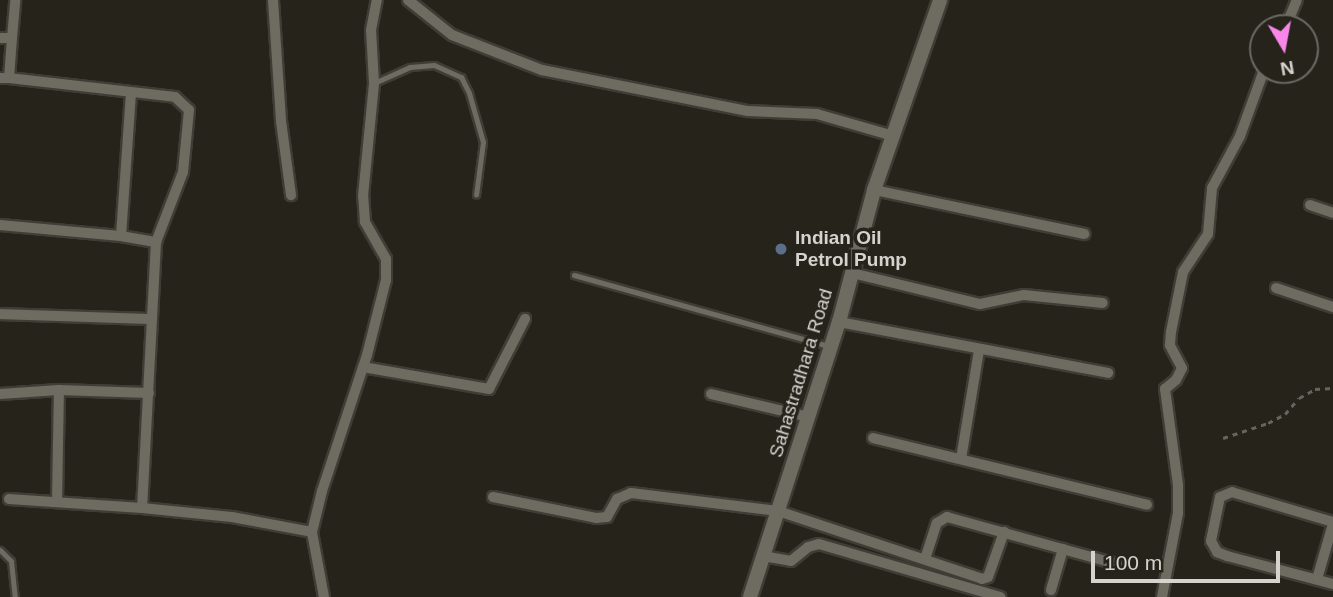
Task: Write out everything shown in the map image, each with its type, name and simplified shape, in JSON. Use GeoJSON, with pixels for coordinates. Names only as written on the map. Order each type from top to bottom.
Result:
{"type":"FeatureCollection","features":[{"type":"Feature","properties":{"kind":"main road","name":"Sahastradhara Road"},"geometry":{"type":"LineString","coordinates":[[750,597],[839,322],[874,190],[940,0]]}},
{"type":"Feature","properties":{"kind":"street"},"geometry":{"type":"LineString","coordinates":[[15,0],[6,38],[4,78],[175,97],[190,110],[183,172],[156,242],[142,508]]}},
{"type":"Feature","properties":{"kind":"street"},"geometry":{"type":"LineString","coordinates":[[273,0],[281,121],[291,195]]}},
{"type":"Feature","properties":{"kind":"street"},"geometry":{"type":"LineString","coordinates":[[324,597],[312,532],[322,491],[363,367],[386,280],[386,259],[365,222],[363,176],[373,83],[371,30],[377,0]]}},
{"type":"Feature","properties":{"kind":"street"},"geometry":{"type":"LineString","coordinates":[[408,0],[452,34],[542,70],[726,108],[817,114],[892,136]]}},
{"type":"Feature","properties":{"kind":"street"},"geometry":{"type":"LineString","coordinates":[[1162,597],[1178,513],[1178,485],[1165,389],[1176,380],[1182,368],[1170,345],[1171,332],[1183,272],[1208,234],[1212,188],[1240,136],[1259,84]]}},
{"type":"Feature","properties":{"kind":"street"},"geometry":{"type":"LineString","coordinates":[[121,236],[131,94]]}},
{"type":"Feature","properties":{"kind":"street"},"geometry":{"type":"LineString","coordinates":[[874,190],[1084,234]]}},
{"type":"Feature","properties":{"kind":"street"},"geometry":{"type":"LineString","coordinates":[[1310,205],[1333,213]]}},
{"type":"Feature","properties":{"kind":"street"},"geometry":{"type":"LineString","coordinates":[[0,225],[121,236],[156,242]]}},
{"type":"Feature","properties":{"kind":"street"},"geometry":{"type":"LineString","coordinates":[[852,274],[980,304],[1024,295],[1103,303]]}},
{"type":"Feature","properties":{"kind":"street"},"geometry":{"type":"LineString","coordinates":[[1276,288],[1333,307]]}},
{"type":"Feature","properties":{"kind":"street"},"geometry":{"type":"LineString","coordinates":[[0,314],[150,319]]}},
{"type":"Feature","properties":{"kind":"street"},"geometry":{"type":"LineString","coordinates":[[363,367],[489,389],[525,319]]}},
{"type":"Feature","properties":{"kind":"street"},"geometry":{"type":"LineString","coordinates":[[839,322],[1108,373]]}},
{"type":"Feature","properties":{"kind":"street"},"geometry":{"type":"LineString","coordinates":[[961,459],[979,350]]}},
{"type":"Feature","properties":{"kind":"street"},"geometry":{"type":"LineString","coordinates":[[0,394],[59,390],[149,393]]}},
{"type":"Feature","properties":{"kind":"street"},"geometry":{"type":"LineString","coordinates":[[57,502],[59,390]]}},
{"type":"Feature","properties":{"kind":"street"},"geometry":{"type":"LineString","coordinates":[[711,394],[808,417]]}},
{"type":"Feature","properties":{"kind":"street"},"geometry":{"type":"LineString","coordinates":[[873,438],[1147,505]]}},
{"type":"Feature","properties":{"kind":"street"},"geometry":{"type":"LineString","coordinates":[[1317,579],[1333,523],[1242,493],[1232,492],[1220,497],[1211,541],[1217,552],[1333,584]]}},
{"type":"Feature","properties":{"kind":"street"},"geometry":{"type":"LineString","coordinates":[[493,497],[596,518],[607,517],[617,499],[631,494],[778,512],[986,578],[1004,532]]}},
{"type":"Feature","properties":{"kind":"street"},"geometry":{"type":"LineString","coordinates":[[9,499],[232,517],[312,532]]}},
{"type":"Feature","properties":{"kind":"street"},"geometry":{"type":"LineString","coordinates":[[925,558],[937,523],[942,518],[1004,532],[1117,564]]}},
{"type":"Feature","properties":{"kind":"street"},"geometry":{"type":"LineString","coordinates":[[764,556],[791,561],[808,547],[819,544],[1000,597]]}},
{"type":"Feature","properties":{"kind":"street"},"geometry":{"type":"LineString","coordinates":[[1051,590],[1063,549]]}},
{"type":"Feature","properties":{"kind":"lane"},"geometry":{"type":"LineString","coordinates":[[373,83],[410,67],[434,65],[461,77],[469,93],[483,142],[476,195]]}},
{"type":"Feature","properties":{"kind":"lane"},"geometry":{"type":"LineString","coordinates":[[574,275],[831,346]]}},
{"type":"Feature","properties":{"kind":"lane"},"geometry":{"type":"LineString","coordinates":[[0,550],[11,561],[15,574],[15,597]]}},
{"type":"Feature","properties":{"kind":"path"},"geometry":{"type":"LineString","coordinates":[[1223,438],[1268,423],[1285,414],[1298,398],[1315,388],[1333,388]]}},
{"type":"Feature","properties":{"kind":"place","name":"Indian Oil Petrol Pump"},"geometry":{"type":"Point","coordinates":[781,249]}}]}
